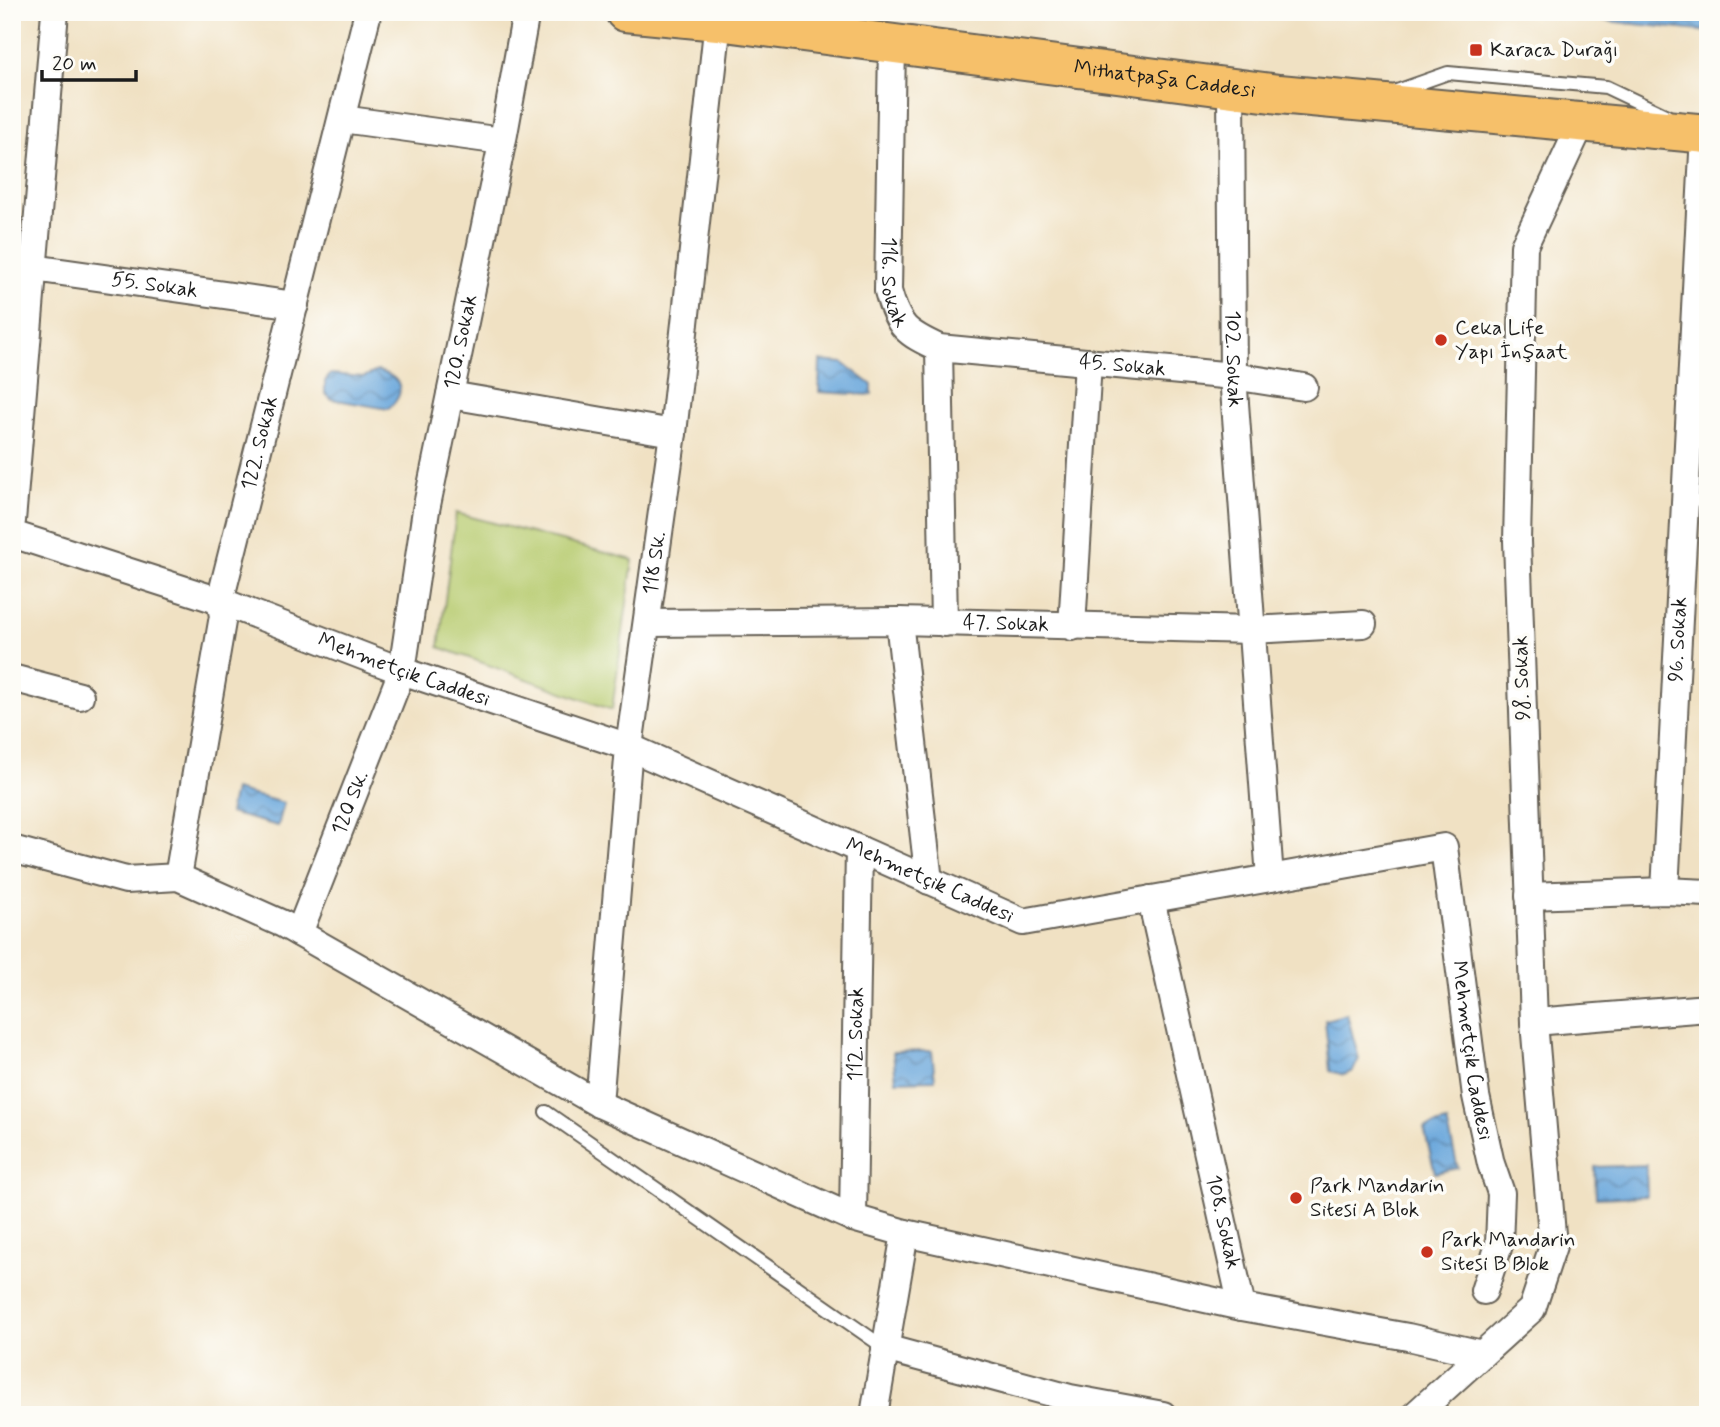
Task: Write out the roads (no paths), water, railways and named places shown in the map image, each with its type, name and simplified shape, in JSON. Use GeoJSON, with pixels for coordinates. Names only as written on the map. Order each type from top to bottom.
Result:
{"type":"FeatureCollection","features":[{"type":"Feature","properties":{"kind":"main road","name":"Mithatpaşa Caddesi"},"geometry":{"type":"LineString","coordinates":[[625,12],[718,21],[1231,88],[1706,134]]}},
{"type":"Feature","properties":{"kind":"street"},"geometry":{"type":"LineString","coordinates":[[12,521],[23,266],[55,12]]}},
{"type":"Feature","properties":{"kind":"street","name":"122. Sokak"},"geometry":{"type":"LineString","coordinates":[[178,877],[223,616],[220,601],[368,12]]}},
{"type":"Feature","properties":{"kind":"street","name":"120. Sokak"},"geometry":{"type":"LineString","coordinates":[[401,671],[426,510],[526,12]]}},
{"type":"Feature","properties":{"kind":"street","name":"118 Sk."},"geometry":{"type":"LineString","coordinates":[[599,1104],[628,747],[674,433],[718,21]]}},
{"type":"Feature","properties":{"kind":"street","name":"116. Sokak"},"geometry":{"type":"LineString","coordinates":[[892,44],[888,291],[895,316],[913,336],[939,348]]}},
{"type":"Feature","properties":{"kind":"street","name":"102. Sokak"},"geometry":{"type":"LineString","coordinates":[[1231,88],[1233,376],[1270,878]]}},
{"type":"Feature","properties":{"kind":"street"},"geometry":{"type":"LineString","coordinates":[[342,119],[502,141]]}},
{"type":"Feature","properties":{"kind":"street","name":"98. Sokak"},"geometry":{"type":"LineString","coordinates":[[1482,1354],[1532,1309],[1553,1246],[1534,1022],[1517,541],[1524,246],[1582,122]]}},
{"type":"Feature","properties":{"kind":"street","name":"96. Sokak"},"geometry":{"type":"LineString","coordinates":[[1665,891],[1706,134]]}},
{"type":"Feature","properties":{"kind":"street","name":"55. Sokak"},"geometry":{"type":"LineString","coordinates":[[23,266],[295,305]]}},
{"type":"Feature","properties":{"kind":"street"},"geometry":{"type":"LineString","coordinates":[[939,348],[944,623]]}},
{"type":"Feature","properties":{"kind":"street","name":"45. Sokak"},"geometry":{"type":"LineString","coordinates":[[939,348],[1233,376],[1304,387]]}},
{"type":"Feature","properties":{"kind":"street"},"geometry":{"type":"LineString","coordinates":[[1072,627],[1088,362]]}},
{"type":"Feature","properties":{"kind":"street"},"geometry":{"type":"LineString","coordinates":[[450,395],[674,433]]}},
{"type":"Feature","properties":{"kind":"street","name":"Mehmetçik Caddesi"},"geometry":{"type":"LineString","coordinates":[[12,534],[220,601],[401,671],[628,747],[1023,922],[1444,847],[1476,1096],[1491,1164],[1501,1193],[1499,1245],[1484,1292]]}},
{"type":"Feature","properties":{"kind":"street"},"geometry":{"type":"LineString","coordinates":[[899,621],[929,881]]}},
{"type":"Feature","properties":{"kind":"street","name":"47. Sokak"},"geometry":{"type":"LineString","coordinates":[[647,623],[899,621],[1251,629],[1363,624]]}},
{"type":"Feature","properties":{"kind":"street","name":"120 Sk."},"geometry":{"type":"LineString","coordinates":[[299,933],[401,671]]}},
{"type":"Feature","properties":{"kind":"street"},"geometry":{"type":"LineString","coordinates":[[12,678],[80,696]]}},
{"type":"Feature","properties":{"kind":"street"},"geometry":{"type":"LineString","coordinates":[[12,849],[126,880],[178,877],[299,933],[599,1104],[853,1218],[905,1233],[1242,1307],[1408,1337],[1482,1354]]}},
{"type":"Feature","properties":{"kind":"street","name":"112. Sokak"},"geometry":{"type":"LineString","coordinates":[[853,1218],[859,849]]}},
{"type":"Feature","properties":{"kind":"street"},"geometry":{"type":"LineString","coordinates":[[1529,896],[1665,891],[1708,893]]}},
{"type":"Feature","properties":{"kind":"street","name":"108. Sokak"},"geometry":{"type":"LineString","coordinates":[[1151,899],[1242,1307]]}},
{"type":"Feature","properties":{"kind":"street"},"geometry":{"type":"LineString","coordinates":[[1534,1022],[1708,1007]]}},
{"type":"Feature","properties":{"kind":"street"},"geometry":{"type":"LineString","coordinates":[[874,1415],[905,1233]]}},
{"type":"Feature","properties":{"kind":"street"},"geometry":{"type":"LineString","coordinates":[[885,1348],[1070,1398],[1163,1415]]}},
{"type":"Feature","properties":{"kind":"street"},"geometry":{"type":"LineString","coordinates":[[1415,1415],[1482,1354]]}},
{"type":"Feature","properties":{"kind":"lane"},"geometry":{"type":"LineString","coordinates":[[1364,102],[1448,73],[1606,87],[1706,134]]}},
{"type":"Feature","properties":{"kind":"lane"},"geometry":{"type":"LineString","coordinates":[[546,1112],[885,1348]]}},
{"type":"Feature","properties":{"kind":"water"},"geometry":{"type":"Polygon","coordinates":[[[1524,12],[1708,12],[1708,32],[1524,12]]]}},
{"type":"Feature","properties":{"kind":"water"},"geometry":{"type":"Polygon","coordinates":[[[820,361],[843,363],[872,385],[872,395],[819,392],[820,361]]]}},
{"type":"Feature","properties":{"kind":"water"},"geometry":{"type":"Polygon","coordinates":[[[377,371],[392,377],[399,386],[398,397],[388,409],[331,399],[325,393],[325,381],[331,374],[364,377],[377,371]]]}},
{"type":"Feature","properties":{"kind":"water"},"geometry":{"type":"Polygon","coordinates":[[[234,790],[284,803],[278,826],[229,813],[234,790]]]}},
{"type":"Feature","properties":{"kind":"water"},"geometry":{"type":"Polygon","coordinates":[[[1347,1014],[1359,1059],[1353,1071],[1344,1075],[1330,1071],[1325,1020],[1347,1014]]]}},
{"type":"Feature","properties":{"kind":"water"},"geometry":{"type":"Polygon","coordinates":[[[932,1051],[935,1080],[896,1081],[893,1052],[932,1051]]]}},
{"type":"Feature","properties":{"kind":"water"},"geometry":{"type":"Polygon","coordinates":[[[1447,1122],[1458,1168],[1435,1173],[1424,1128],[1447,1122]]]}},
{"type":"Feature","properties":{"kind":"water"},"geometry":{"type":"Polygon","coordinates":[[[1646,1165],[1647,1196],[1596,1198],[1595,1167],[1646,1165]]]}},
{"type":"Feature","properties":{"kind":"place","name":"Karaca Durağı"},"geometry":{"type":"Point","coordinates":[1476,50]}},
{"type":"Feature","properties":{"kind":"place","name":"Ceka Life Yapı İnşaat"},"geometry":{"type":"Point","coordinates":[1441,340]}},
{"type":"Feature","properties":{"kind":"place","name":"Park Mandarin Sitesi A Blok"},"geometry":{"type":"Point","coordinates":[1296,1198]}},
{"type":"Feature","properties":{"kind":"place","name":"Park Mandarin Sitesi B Blok"},"geometry":{"type":"Point","coordinates":[1427,1252]}}]}
